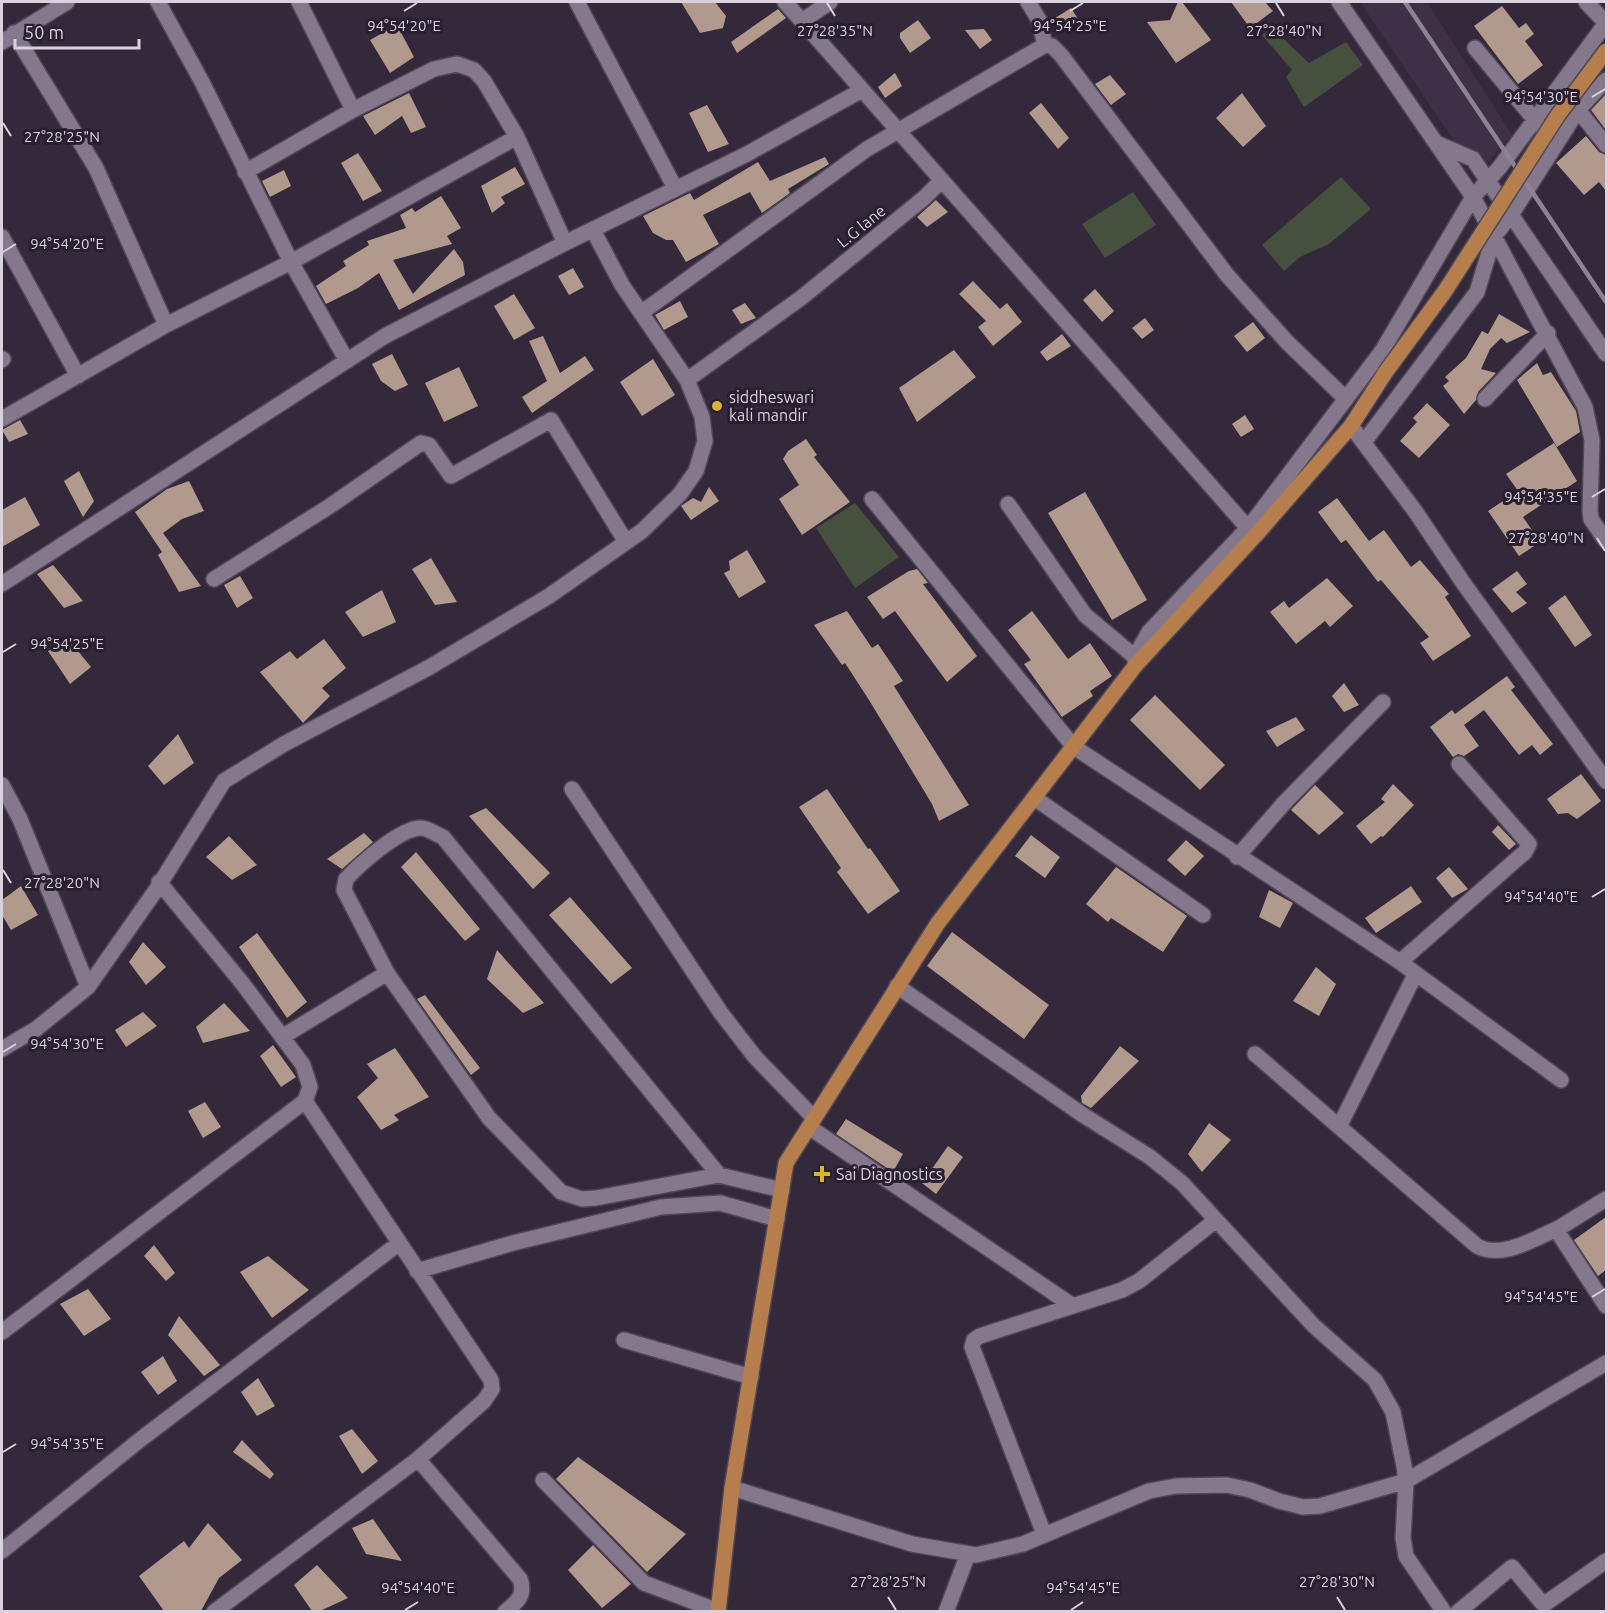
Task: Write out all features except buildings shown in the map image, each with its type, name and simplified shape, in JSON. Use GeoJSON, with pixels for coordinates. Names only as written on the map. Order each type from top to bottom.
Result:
{"type":"FeatureCollection","features":[{"type":"Feature","properties":{"kind":"main road"},"geometry":{"type":"LineString","coordinates":[[718,1611],[732,1488],[786,1163],[938,923],[1036,799],[1135,662],[1351,426],[1385,373],[1445,291],[1558,115],[1606,51]]}},
{"type":"Feature","properties":{"kind":"street"},"geometry":{"type":"LineString","coordinates":[[67,2],[8,37],[96,168],[166,325]]}},
{"type":"Feature","properties":{"kind":"street"},"geometry":{"type":"LineString","coordinates":[[158,2],[202,82],[291,262],[347,361]]}},
{"type":"Feature","properties":{"kind":"street"},"geometry":{"type":"LineString","coordinates":[[299,2],[353,110]]}},
{"type":"Feature","properties":{"kind":"street"},"geometry":{"type":"LineString","coordinates":[[577,2],[675,188]]}},
{"type":"Feature","properties":{"kind":"street"},"geometry":{"type":"LineString","coordinates":[[785,2],[862,90],[900,129],[942,180],[1252,532],[1382,351],[1473,197],[1489,182],[1606,23],[1586,2]]}},
{"type":"Feature","properties":{"kind":"street"},"geometry":{"type":"LineString","coordinates":[[802,21],[830,2]]}},
{"type":"Feature","properties":{"kind":"street"},"geometry":{"type":"LineString","coordinates":[[1028,2],[1039,20],[1045,45]]}},
{"type":"Feature","properties":{"kind":"street"},"geometry":{"type":"LineString","coordinates":[[1340,2],[1473,197],[1586,407],[1591,423],[1591,519],[1606,541]]}},
{"type":"Feature","properties":{"kind":"street"},"geometry":{"type":"LineString","coordinates":[[641,314],[669,296],[867,149],[1045,45],[1052,46],[1061,56],[1227,275],[1287,342],[1346,399]]}},
{"type":"Feature","properties":{"kind":"street"},"geometry":{"type":"LineString","coordinates":[[1474,48],[1556,144]]}},
{"type":"Feature","properties":{"kind":"street"},"geometry":{"type":"LineString","coordinates":[[246,172],[353,110],[434,69],[457,63],[474,70],[484,81],[517,137],[565,243]]}},
{"type":"Feature","properties":{"kind":"street"},"geometry":{"type":"LineString","coordinates":[[1364,442],[1477,292],[1494,236],[1511,215],[1578,110],[1606,80]]}},
{"type":"Feature","properties":{"kind":"street"},"geometry":{"type":"LineString","coordinates":[[2,584],[409,323],[747,154],[862,90]]}},
{"type":"Feature","properties":{"kind":"street"},"geometry":{"type":"LineString","coordinates":[[1578,110],[1606,145]]}},
{"type":"Feature","properties":{"kind":"street"},"geometry":{"type":"LineString","coordinates":[[2,419],[166,325],[291,262],[517,137]]}},
{"type":"Feature","properties":{"kind":"street"},"geometry":{"type":"LineString","coordinates":[[1436,143],[1473,159],[1606,354]]}},
{"type":"Feature","properties":{"kind":"street","name":"L.G lane"},"geometry":{"type":"LineString","coordinates":[[687,380],[801,298],[924,198],[942,180]]}},
{"type":"Feature","properties":{"kind":"street"},"geometry":{"type":"LineString","coordinates":[[2,1049],[36,1029],[88,987],[224,781],[238,771],[490,632],[549,596],[627,542],[680,495],[696,471],[705,441],[702,417],[687,380],[617,276],[593,230]]}},
{"type":"Feature","properties":{"kind":"street"},"geometry":{"type":"LineString","coordinates":[[2,237],[78,376]]}},
{"type":"Feature","properties":{"kind":"street"},"geometry":{"type":"LineString","coordinates":[[1485,399],[1548,333]]}},
{"type":"Feature","properties":{"kind":"street"},"geometry":{"type":"LineString","coordinates":[[214,579],[330,506],[421,443],[429,445],[451,476],[551,420],[627,542]]}},
{"type":"Feature","properties":{"kind":"street"},"geometry":{"type":"LineString","coordinates":[[1351,426],[1606,781]]}},
{"type":"Feature","properties":{"kind":"street"},"geometry":{"type":"LineString","coordinates":[[872,499],[1074,747],[1237,857],[1400,962],[1561,1080]]}},
{"type":"Feature","properties":{"kind":"street"},"geometry":{"type":"LineString","coordinates":[[1008,504],[1085,615],[1135,662]]}},
{"type":"Feature","properties":{"kind":"street"},"geometry":{"type":"LineString","coordinates":[[1237,857],[1285,802],[1383,702]]}},
{"type":"Feature","properties":{"kind":"street"},"geometry":{"type":"LineString","coordinates":[[1400,962],[1525,852],[1528,844],[1459,764]]}},
{"type":"Feature","properties":{"kind":"street"},"geometry":{"type":"LineString","coordinates":[[2,785],[8,810],[88,987]]}},
{"type":"Feature","properties":{"kind":"street"},"geometry":{"type":"LineString","coordinates":[[572,789],[721,1013],[812,1123],[1073,1306]]}},
{"type":"Feature","properties":{"kind":"street"},"geometry":{"type":"LineString","coordinates":[[1036,799],[1203,915]]}},
{"type":"Feature","properties":{"kind":"street"},"geometry":{"type":"LineString","coordinates":[[719,1175],[443,837],[422,828],[396,837],[350,875],[343,884],[387,973],[489,1118],[561,1192],[582,1198],[596,1198],[719,1175],[782,1190]]}},
{"type":"Feature","properties":{"kind":"street"},"geometry":{"type":"LineString","coordinates":[[2,1332],[305,1101],[310,1087],[303,1065],[159,882]]}},
{"type":"Feature","properties":{"kind":"street"},"geometry":{"type":"LineString","coordinates":[[282,1037],[387,973]]}},
{"type":"Feature","properties":{"kind":"street"},"geometry":{"type":"LineString","coordinates":[[1339,1127],[1415,975]]}},
{"type":"Feature","properties":{"kind":"street"},"geometry":{"type":"LineString","coordinates":[[897,986],[1083,1115],[1150,1157],[1182,1183],[1314,1326],[1374,1380],[1393,1412],[1406,1480],[1403,1538],[1406,1556],[1444,1611]]}},
{"type":"Feature","properties":{"kind":"street"},"geometry":{"type":"LineString","coordinates":[[1255,1054],[1478,1246],[1489,1252],[1504,1250],[1558,1228],[1606,1198]]}},
{"type":"Feature","properties":{"kind":"street"},"geometry":{"type":"LineString","coordinates":[[214,1611],[418,1459],[484,1401],[492,1389],[490,1380],[305,1101]]}},
{"type":"Feature","properties":{"kind":"street"},"geometry":{"type":"LineString","coordinates":[[417,1271],[513,1243],[661,1207],[720,1203],[777,1219]]}},
{"type":"Feature","properties":{"kind":"street"},"geometry":{"type":"LineString","coordinates":[[1044,1534],[972,1347],[974,1340],[980,1336],[1122,1290],[1139,1281],[1216,1220]]}},
{"type":"Feature","properties":{"kind":"street"},"geometry":{"type":"LineString","coordinates":[[1558,1228],[1559,1234],[1606,1306]]}},
{"type":"Feature","properties":{"kind":"street"},"geometry":{"type":"LineString","coordinates":[[2,1551],[141,1439],[398,1244]]}},
{"type":"Feature","properties":{"kind":"street"},"geometry":{"type":"LineString","coordinates":[[624,1340],[751,1377]]}},
{"type":"Feature","properties":{"kind":"street"},"geometry":{"type":"LineString","coordinates":[[732,1488],[912,1544],[976,1555],[1023,1544],[1149,1491],[1176,1486],[1227,1485],[1250,1490],[1279,1501],[1311,1507],[1406,1480],[1606,1363]]}},
{"type":"Feature","properties":{"kind":"street"},"geometry":{"type":"LineString","coordinates":[[418,1459],[520,1579],[523,1587],[522,1596],[505,1611]]}},
{"type":"Feature","properties":{"kind":"street"},"geometry":{"type":"LineString","coordinates":[[543,1480],[644,1583],[718,1611]]}},
{"type":"Feature","properties":{"kind":"street"},"geometry":{"type":"LineString","coordinates":[[946,1611],[968,1554]]}},
{"type":"Feature","properties":{"kind":"street"},"geometry":{"type":"LineString","coordinates":[[1458,1611],[1512,1567],[1542,1603],[1546,1603],[1606,1561]]}},
{"type":"Feature","properties":{"kind":"shaded area"},"geometry":{"type":"Polygon","coordinates":[[[1360,2],[1427,2],[1512,135],[1477,175],[1360,2]]]}},
{"type":"Feature","properties":{"kind":"green space"},"geometry":{"type":"Polygon","coordinates":[[[1272,28],[1309,63],[1346,42],[1363,65],[1304,107],[1286,77],[1292,70],[1262,35],[1272,28]]]}},
{"type":"Feature","properties":{"kind":"green space"},"geometry":{"type":"Polygon","coordinates":[[[1341,177],[1371,209],[1329,244],[1300,257],[1284,271],[1262,245],[1341,177]]]}},
{"type":"Feature","properties":{"kind":"green space"},"geometry":{"type":"Polygon","coordinates":[[[1133,192],[1156,225],[1105,258],[1082,224],[1133,192]]]}},
{"type":"Feature","properties":{"kind":"green space"},"geometry":{"type":"Polygon","coordinates":[[[855,503],[899,557],[855,588],[816,528],[855,503]]]}},
{"type":"Feature","properties":{"kind":"railway"},"geometry":{"type":"LineString","coordinates":[[1405,2],[1606,302]]}},
{"type":"Feature","properties":{"kind":"place","name":"siddheswari kali mandir"},"geometry":{"type":"Point","coordinates":[717,406]}},
{"type":"Feature","properties":{"kind":"place","name":"Sai Diagnostics"},"geometry":{"type":"Point","coordinates":[822,1174]}}]}
